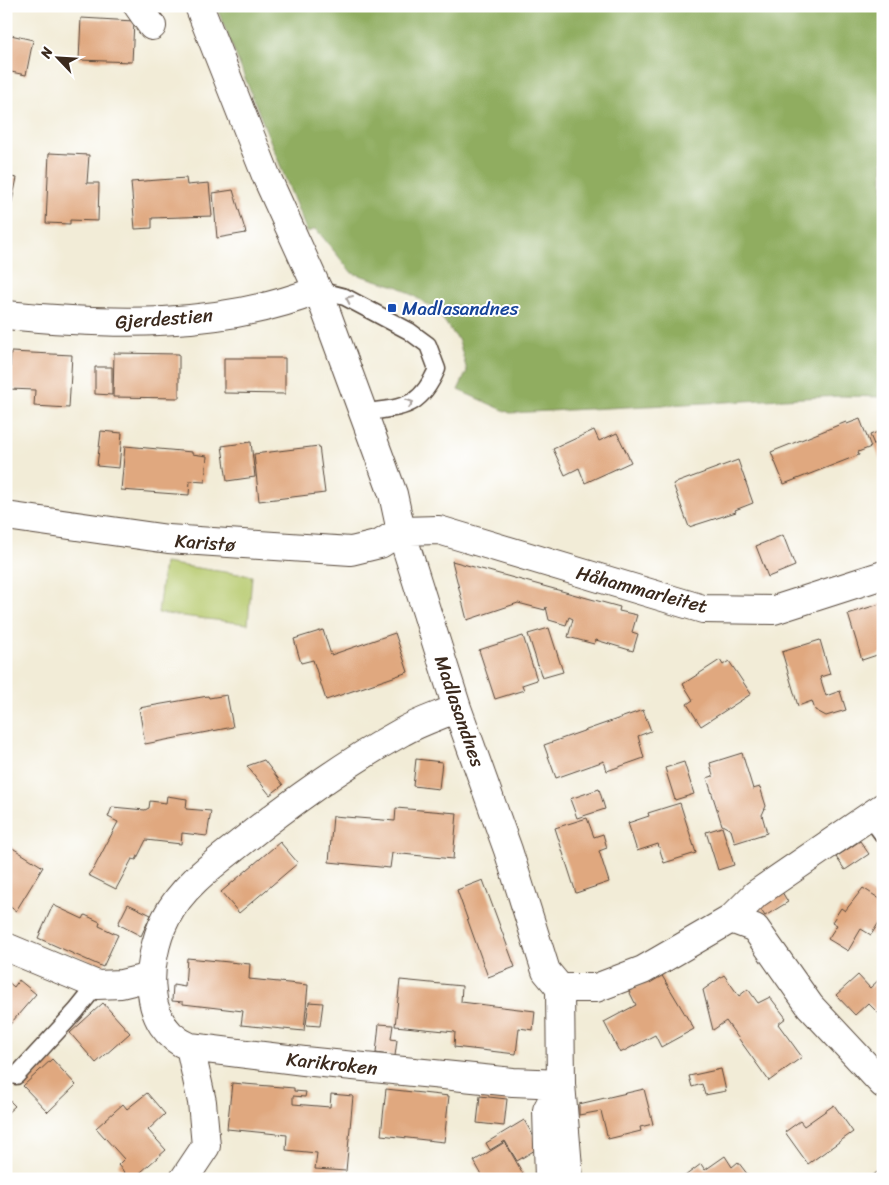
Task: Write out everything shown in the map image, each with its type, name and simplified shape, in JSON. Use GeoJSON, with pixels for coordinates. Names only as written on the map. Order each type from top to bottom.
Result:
{"type":"FeatureCollection","features":[{"type":"Feature","properties":{"kind":"street","name":"Madlasandnes"},"geometry":{"type":"LineString","coordinates":[[200,6],[270,186],[318,290],[393,494],[401,530],[457,708],[508,850],[546,971],[560,988]]}},
{"type":"Feature","properties":{"kind":"street","name":"Gjerdestien"},"geometry":{"type":"LineString","coordinates":[[6,315],[117,322],[188,318],[253,310],[318,290]]}},
{"type":"Feature","properties":{"kind":"street","name":"Karistø"},"geometry":{"type":"LineString","coordinates":[[6,516],[168,539],[351,550],[380,544],[401,530]]}},
{"type":"Feature","properties":{"kind":"street","name":"Håhammarleitet"},"geometry":{"type":"LineString","coordinates":[[401,530],[439,530],[703,609],[774,610],[883,576]]}},
{"type":"Feature","properties":{"kind":"street","name":"Karikroken"},"geometry":{"type":"LineString","coordinates":[[457,708],[403,731],[297,798],[204,871],[177,901],[165,919],[150,977],[153,1004],[166,1033],[177,1042],[190,1047],[304,1062],[513,1082],[561,1084]]}},
{"type":"Feature","properties":{"kind":"street"},"geometry":{"type":"LineString","coordinates":[[569,1179],[561,1084],[560,988],[596,988],[643,970],[731,919],[756,894],[878,819]]}},
{"type":"Feature","properties":{"kind":"street"},"geometry":{"type":"LineString","coordinates":[[731,919],[756,928],[810,1006],[883,1084]]}},
{"type":"Feature","properties":{"kind":"street"},"geometry":{"type":"LineString","coordinates":[[6,947],[97,985],[121,984],[150,977]]}},
{"type":"Feature","properties":{"kind":"street"},"geometry":{"type":"LineString","coordinates":[[184,1179],[206,1146],[202,1102],[190,1047]]}},
{"type":"Feature","properties":{"kind":"street"},"geometry":{"type":"LineString","coordinates":[[549,1179],[547,1110],[561,1084]]}},
{"type":"Feature","properties":{"kind":"lane"},"geometry":{"type":"LineString","coordinates":[[318,290],[345,297],[409,331],[428,345],[437,369],[429,388],[419,400],[396,407],[363,413]]}},
{"type":"Feature","properties":{"kind":"lane"},"geometry":{"type":"LineString","coordinates":[[16,1076],[76,1011],[97,985]]}},
{"type":"Feature","properties":{"kind":"green space"},"geometry":{"type":"Polygon","coordinates":[[[216,6],[883,6],[883,397],[842,396],[510,413],[458,390],[467,371],[459,341],[435,309],[399,287],[352,273],[316,229],[307,232],[216,6]]]}},
{"type":"Feature","properties":{"kind":"green space"},"geometry":{"type":"Polygon","coordinates":[[[164,563],[252,576],[248,624],[158,613],[164,563]]]}},
{"type":"Feature","properties":{"kind":"building"},"geometry":{"type":"Polygon","coordinates":[[[81,18],[134,21],[132,62],[79,60],[81,18]]]}},
{"type":"Feature","properties":{"kind":"building"},"geometry":{"type":"Polygon","coordinates":[[[6,34],[33,40],[26,75],[6,71],[6,34]]]}},
{"type":"Feature","properties":{"kind":"building"},"geometry":{"type":"Polygon","coordinates":[[[49,153],[89,155],[87,183],[99,183],[98,221],[70,220],[70,224],[46,223],[49,153]]]}},
{"type":"Feature","properties":{"kind":"building"},"geometry":{"type":"Polygon","coordinates":[[[6,176],[17,178],[10,211],[6,210],[6,176]]]}},
{"type":"Feature","properties":{"kind":"building"},"geometry":{"type":"Polygon","coordinates":[[[186,178],[187,185],[209,183],[212,216],[152,218],[152,228],[135,229],[131,182],[186,178]]]}},
{"type":"Feature","properties":{"kind":"building"},"geometry":{"type":"Polygon","coordinates":[[[233,190],[246,233],[217,238],[213,193],[233,190]]]}},
{"type":"Feature","properties":{"kind":"building"},"geometry":{"type":"Polygon","coordinates":[[[6,351],[9,351],[8,365],[6,365],[6,351]]]}},
{"type":"Feature","properties":{"kind":"building"},"geometry":{"type":"Polygon","coordinates":[[[11,352],[72,355],[69,408],[34,406],[35,390],[9,389],[11,352]]]}},
{"type":"Feature","properties":{"kind":"building"},"geometry":{"type":"Polygon","coordinates":[[[114,353],[179,354],[179,398],[113,397],[114,353]]]}},
{"type":"Feature","properties":{"kind":"building"},"geometry":{"type":"Polygon","coordinates":[[[224,358],[285,358],[285,394],[224,393],[224,358]]]}},
{"type":"Feature","properties":{"kind":"building"},"geometry":{"type":"Polygon","coordinates":[[[95,367],[112,367],[112,395],[95,394],[95,367]]]}},
{"type":"Feature","properties":{"kind":"building"},"geometry":{"type":"Polygon","coordinates":[[[860,419],[871,447],[858,452],[859,455],[784,484],[771,452],[846,422],[847,424],[860,419]]]}},
{"type":"Feature","properties":{"kind":"building"},"geometry":{"type":"Polygon","coordinates":[[[594,430],[599,441],[617,433],[631,462],[585,483],[579,468],[565,475],[553,449],[594,430]]]}},
{"type":"Feature","properties":{"kind":"building"},"geometry":{"type":"Polygon","coordinates":[[[883,430],[883,466],[870,435],[883,430]]]}},
{"type":"Feature","properties":{"kind":"building"},"geometry":{"type":"Polygon","coordinates":[[[101,431],[122,433],[119,468],[97,466],[101,431]]]}},
{"type":"Feature","properties":{"kind":"building"},"geometry":{"type":"Polygon","coordinates":[[[251,442],[255,477],[227,481],[222,446],[251,442]]]}},
{"type":"Feature","properties":{"kind":"building"},"geometry":{"type":"Polygon","coordinates":[[[125,446],[192,452],[192,454],[207,456],[205,482],[190,481],[189,495],[121,490],[125,446]]]}},
{"type":"Feature","properties":{"kind":"building"},"geometry":{"type":"Polygon","coordinates":[[[319,446],[325,493],[259,501],[254,454],[319,446]]]}},
{"type":"Feature","properties":{"kind":"building"},"geometry":{"type":"Polygon","coordinates":[[[738,460],[753,503],[735,510],[736,512],[689,527],[673,484],[738,460]]]}},
{"type":"Feature","properties":{"kind":"building"},"geometry":{"type":"Polygon","coordinates":[[[783,535],[795,566],[768,577],[756,546],[783,535]]]}},
{"type":"Feature","properties":{"kind":"building"},"geometry":{"type":"Polygon","coordinates":[[[452,561],[620,607],[619,611],[637,615],[632,632],[638,634],[633,651],[596,640],[594,644],[568,637],[573,619],[569,617],[566,625],[549,620],[546,607],[545,610],[518,603],[467,620],[452,561]]]}},
{"type":"Feature","properties":{"kind":"building"},"geometry":{"type":"Polygon","coordinates":[[[883,603],[883,653],[862,660],[848,614],[883,603]]]}},
{"type":"Feature","properties":{"kind":"building"},"geometry":{"type":"Polygon","coordinates":[[[549,628],[563,672],[542,678],[528,634],[549,628]]]}},
{"type":"Feature","properties":{"kind":"building"},"geometry":{"type":"Polygon","coordinates":[[[323,630],[331,655],[395,633],[408,672],[326,700],[313,660],[301,663],[294,639],[323,630]]]}},
{"type":"Feature","properties":{"kind":"building"},"geometry":{"type":"Polygon","coordinates":[[[523,636],[537,680],[522,685],[524,690],[495,699],[479,650],[523,636]]]}},
{"type":"Feature","properties":{"kind":"building"},"geometry":{"type":"Polygon","coordinates":[[[820,640],[830,674],[820,677],[826,696],[840,691],[846,710],[826,716],[815,710],[812,701],[798,706],[782,652],[820,640]]]}},
{"type":"Feature","properties":{"kind":"building"},"geometry":{"type":"Polygon","coordinates":[[[720,660],[723,665],[729,661],[751,694],[701,726],[687,704],[693,700],[683,684],[720,660]]]}},
{"type":"Feature","properties":{"kind":"building"},"geometry":{"type":"Polygon","coordinates":[[[227,695],[233,727],[145,744],[139,708],[208,696],[209,698],[227,695]]]}},
{"type":"Feature","properties":{"kind":"building"},"geometry":{"type":"Polygon","coordinates":[[[643,710],[651,731],[638,736],[644,758],[607,771],[604,761],[556,778],[544,745],[643,710]]]}},
{"type":"Feature","properties":{"kind":"building"},"geometry":{"type":"Polygon","coordinates":[[[742,753],[753,789],[760,787],[766,806],[762,815],[767,833],[735,843],[731,830],[722,825],[707,778],[713,776],[710,763],[742,753]]]}},
{"type":"Feature","properties":{"kind":"building"},"geometry":{"type":"Polygon","coordinates":[[[416,759],[442,762],[439,789],[413,786],[416,759]]]}},
{"type":"Feature","properties":{"kind":"building"},"geometry":{"type":"Polygon","coordinates":[[[264,760],[283,785],[270,795],[247,766],[264,760]]]}},
{"type":"Feature","properties":{"kind":"building"},"geometry":{"type":"Polygon","coordinates":[[[684,762],[694,794],[675,800],[665,768],[684,762]]]}},
{"type":"Feature","properties":{"kind":"building"},"geometry":{"type":"Polygon","coordinates":[[[599,789],[605,809],[577,818],[570,799],[599,789]]]}},
{"type":"Feature","properties":{"kind":"building"},"geometry":{"type":"Polygon","coordinates":[[[167,796],[187,799],[186,809],[211,811],[207,836],[182,833],[181,844],[146,840],[136,860],[132,859],[116,889],[88,875],[94,868],[118,822],[108,817],[112,807],[145,810],[149,808],[150,801],[166,803],[167,796]]]}},
{"type":"Feature","properties":{"kind":"building"},"geometry":{"type":"Polygon","coordinates":[[[680,803],[696,853],[664,863],[658,844],[637,851],[628,823],[649,816],[648,813],[680,803]]]}},
{"type":"Feature","properties":{"kind":"building"},"geometry":{"type":"Polygon","coordinates":[[[396,808],[457,813],[453,859],[392,853],[390,868],[329,862],[333,816],[395,821],[396,808]]]}},
{"type":"Feature","properties":{"kind":"building"},"geometry":{"type":"Polygon","coordinates":[[[587,818],[594,837],[603,834],[607,848],[599,851],[609,882],[576,893],[555,828],[587,818]]]}},
{"type":"Feature","properties":{"kind":"building"},"geometry":{"type":"Polygon","coordinates":[[[722,827],[734,865],[718,870],[706,832],[722,827]]]}},
{"type":"Feature","properties":{"kind":"building"},"geometry":{"type":"Polygon","coordinates":[[[860,841],[869,854],[845,870],[836,857],[860,841]]]}},
{"type":"Feature","properties":{"kind":"building"},"geometry":{"type":"Polygon","coordinates":[[[280,842],[298,863],[239,913],[221,892],[280,842]]]}},
{"type":"Feature","properties":{"kind":"building"},"geometry":{"type":"Polygon","coordinates":[[[6,844],[43,867],[16,911],[6,904],[6,844]]]}},
{"type":"Feature","properties":{"kind":"building"},"geometry":{"type":"Polygon","coordinates":[[[483,880],[515,967],[488,977],[457,890],[483,880]]]}},
{"type":"Feature","properties":{"kind":"building"},"geometry":{"type":"Polygon","coordinates":[[[779,887],[788,902],[765,916],[755,901],[779,887]]]}},
{"type":"Feature","properties":{"kind":"building"},"geometry":{"type":"Polygon","coordinates":[[[863,888],[883,901],[881,910],[883,916],[871,935],[861,929],[848,951],[828,939],[837,925],[832,922],[841,908],[845,911],[863,888]]]}},
{"type":"Feature","properties":{"kind":"building"},"geometry":{"type":"Polygon","coordinates":[[[128,904],[151,915],[141,936],[118,924],[128,904]]]}},
{"type":"Feature","properties":{"kind":"building"},"geometry":{"type":"Polygon","coordinates":[[[53,905],[83,919],[85,915],[100,922],[99,926],[118,935],[103,967],[38,938],[53,905]]]}},
{"type":"Feature","properties":{"kind":"building"},"geometry":{"type":"Polygon","coordinates":[[[187,958],[250,964],[249,979],[308,985],[304,1031],[241,1025],[243,1011],[172,1001],[173,985],[185,987],[187,958]]]}},
{"type":"Feature","properties":{"kind":"building"},"geometry":{"type":"Polygon","coordinates":[[[661,974],[694,1029],[661,1047],[655,1035],[620,1053],[604,1022],[636,1005],[629,991],[661,974]]]}},
{"type":"Feature","properties":{"kind":"building"},"geometry":{"type":"Polygon","coordinates":[[[724,975],[739,996],[748,989],[758,1003],[770,997],[786,1018],[778,1024],[802,1057],[769,1081],[726,1021],[713,1030],[703,990],[724,975]]]}},
{"type":"Feature","properties":{"kind":"building"},"geometry":{"type":"Polygon","coordinates":[[[858,975],[870,988],[883,976],[883,1018],[868,1003],[855,1015],[836,995],[858,975]]]}},
{"type":"Feature","properties":{"kind":"building"},"geometry":{"type":"Polygon","coordinates":[[[6,980],[14,987],[19,980],[36,994],[6,1029],[6,980]]]}},
{"type":"Feature","properties":{"kind":"building"},"geometry":{"type":"Polygon","coordinates":[[[400,980],[462,986],[461,1002],[535,1011],[533,1030],[519,1028],[516,1054],[454,1047],[455,1032],[395,1026],[400,980]]]}},
{"type":"Feature","properties":{"kind":"building"},"geometry":{"type":"Polygon","coordinates":[[[309,1002],[323,1003],[320,1026],[306,1025],[309,1002]]]}},
{"type":"Feature","properties":{"kind":"building"},"geometry":{"type":"Polygon","coordinates":[[[103,1003],[130,1033],[96,1063],[70,1033],[103,1003]]]}},
{"type":"Feature","properties":{"kind":"building"},"geometry":{"type":"Polygon","coordinates":[[[379,1024],[393,1025],[391,1039],[397,1040],[395,1056],[376,1053],[379,1024]]]}},
{"type":"Feature","properties":{"kind":"building"},"geometry":{"type":"Polygon","coordinates":[[[52,1059],[76,1085],[48,1112],[23,1086],[52,1059]]]}},
{"type":"Feature","properties":{"kind":"building"},"geometry":{"type":"Polygon","coordinates":[[[721,1069],[726,1091],[705,1095],[702,1084],[692,1087],[689,1076],[721,1069]]]}},
{"type":"Feature","properties":{"kind":"building"},"geometry":{"type":"Polygon","coordinates":[[[232,1083],[294,1088],[294,1091],[306,1092],[305,1097],[293,1096],[293,1104],[330,1107],[331,1094],[353,1096],[346,1171],[315,1169],[317,1153],[286,1150],[287,1135],[227,1129],[232,1083]]]}},
{"type":"Feature","properties":{"kind":"building"},"geometry":{"type":"Polygon","coordinates":[[[386,1089],[449,1096],[444,1142],[381,1135],[386,1089]]]}},
{"type":"Feature","properties":{"kind":"building"},"geometry":{"type":"Polygon","coordinates":[[[644,1089],[653,1124],[640,1127],[641,1131],[608,1139],[601,1111],[579,1115],[579,1104],[644,1089]]]}},
{"type":"Feature","properties":{"kind":"building"},"geometry":{"type":"Polygon","coordinates":[[[147,1093],[165,1114],[148,1130],[166,1150],[133,1179],[130,1179],[118,1165],[124,1159],[96,1128],[123,1104],[127,1109],[147,1093]]]}},
{"type":"Feature","properties":{"kind":"building"},"geometry":{"type":"Polygon","coordinates":[[[480,1096],[507,1099],[504,1126],[477,1123],[480,1096]]]}},
{"type":"Feature","properties":{"kind":"building"},"geometry":{"type":"Polygon","coordinates":[[[6,1097],[15,1106],[6,1114],[6,1097]]]}},
{"type":"Feature","properties":{"kind":"building"},"geometry":{"type":"Polygon","coordinates":[[[834,1105],[853,1132],[808,1164],[785,1132],[800,1121],[804,1126],[834,1105]]]}},
{"type":"Feature","properties":{"kind":"building"},"geometry":{"type":"Polygon","coordinates":[[[524,1120],[540,1147],[517,1161],[505,1141],[490,1150],[486,1143],[524,1120]]]}},
{"type":"Feature","properties":{"kind":"building"},"geometry":{"type":"Polygon","coordinates":[[[505,1142],[526,1179],[484,1179],[474,1161],[505,1142]]]}},
{"type":"Feature","properties":{"kind":"building"},"geometry":{"type":"Polygon","coordinates":[[[725,1156],[732,1167],[738,1162],[748,1175],[743,1179],[681,1179],[701,1164],[705,1170],[725,1156]]]}},
{"type":"Feature","properties":{"kind":"building"},"geometry":{"type":"Polygon","coordinates":[[[880,1170],[883,1179],[868,1179],[880,1170]]]}},
{"type":"Feature","properties":{"kind":"place","name":"Madlasandnes"},"geometry":{"type":"Point","coordinates":[392,308]}}]}
